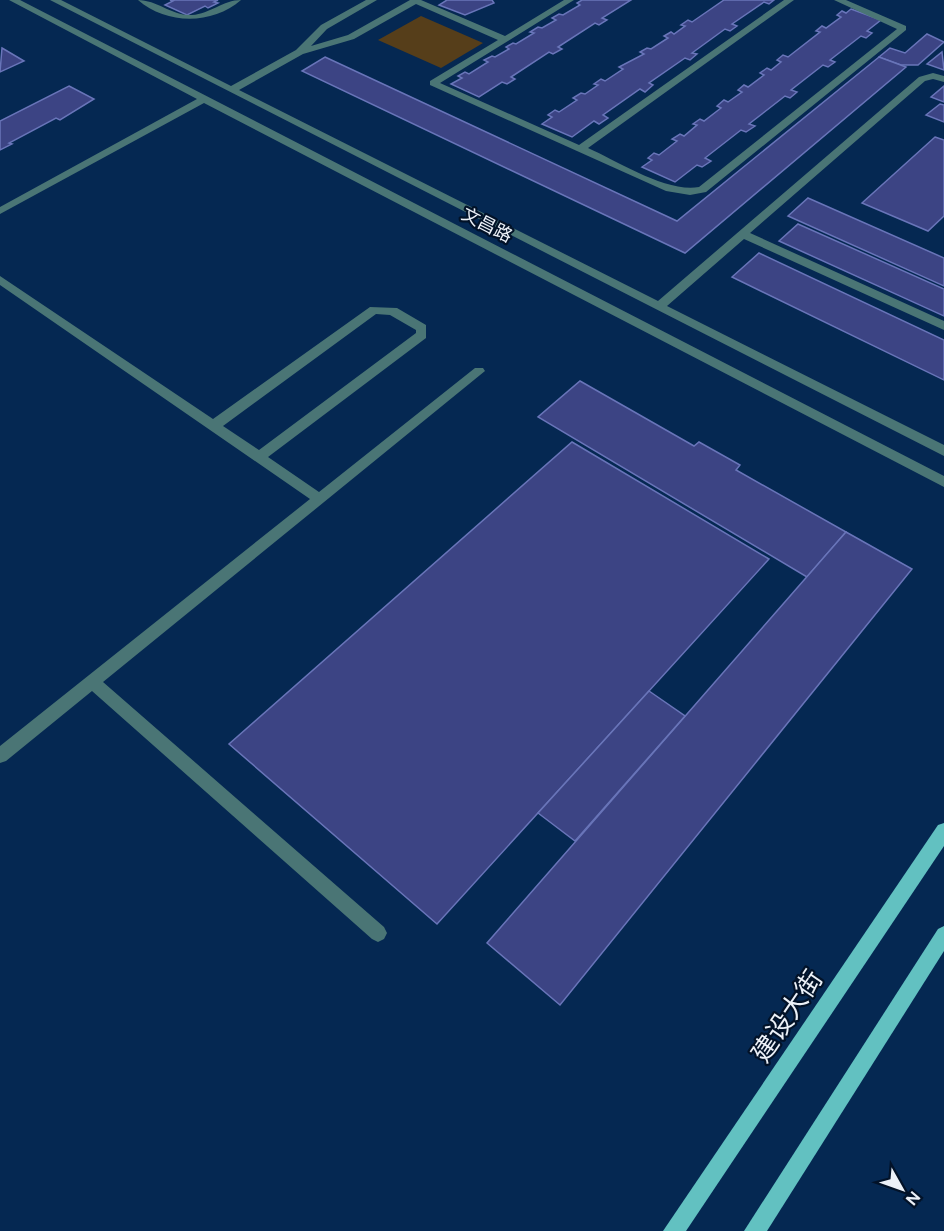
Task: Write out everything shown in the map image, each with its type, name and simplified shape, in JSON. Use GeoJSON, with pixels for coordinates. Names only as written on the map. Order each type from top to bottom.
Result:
{"type":"FeatureCollection","features":[{"type":"Feature","properties":{"kind":"main road","name":"建设大街"},"geometry":{"type":"LineString","coordinates":[[674,1231],[944,831]]}},
{"type":"Feature","properties":{"kind":"main road"},"geometry":{"type":"LineString","coordinates":[[755,1231],[944,935]]}},
{"type":"Feature","properties":{"kind":"street","name":"文昌路"},"geometry":{"type":"LineString","coordinates":[[13,0],[944,482]]}},
{"type":"Feature","properties":{"kind":"street","name":"文昌路"},"geometry":{"type":"LineString","coordinates":[[54,0],[944,451]]}},
{"type":"Feature","properties":{"kind":"street"},"geometry":{"type":"LineString","coordinates":[[142,0],[182,19],[201,18],[237,0]]}},
{"type":"Feature","properties":{"kind":"street"},"geometry":{"type":"LineString","coordinates":[[298,52],[324,27],[373,0]]}},
{"type":"Feature","properties":{"kind":"street"},"geometry":{"type":"LineString","coordinates":[[570,0],[433,83],[670,189],[690,192],[702,190],[903,28],[838,0]]}},
{"type":"Feature","properties":{"kind":"street"},"geometry":{"type":"LineString","coordinates":[[580,149],[790,0]]}},
{"type":"Feature","properties":{"kind":"street"},"geometry":{"type":"LineString","coordinates":[[231,90],[298,52],[351,37],[416,1],[505,39]]}},
{"type":"Feature","properties":{"kind":"street"},"geometry":{"type":"LineString","coordinates":[[659,306],[922,78],[933,76],[944,79]]}},
{"type":"Feature","properties":{"kind":"street"},"geometry":{"type":"LineString","coordinates":[[2,208],[204,99]]}},
{"type":"Feature","properties":{"kind":"street"},"geometry":{"type":"LineString","coordinates":[[742,234],[944,326]]}},
{"type":"Feature","properties":{"kind":"street"},"geometry":{"type":"LineString","coordinates":[[0,280],[320,499]]}},
{"type":"Feature","properties":{"kind":"street"},"geometry":{"type":"LineString","coordinates":[[213,426],[374,310],[393,312],[422,328],[422,335],[260,458]]}},
{"type":"Feature","properties":{"kind":"street"},"geometry":{"type":"LineString","coordinates":[[0,756],[479,371]]}},
{"type":"Feature","properties":{"kind":"street"},"geometry":{"type":"LineString","coordinates":[[92,682],[378,933]]}},
{"type":"Feature","properties":{"kind":"shaded area"},"geometry":{"type":"Polygon","coordinates":[[[421,16],[483,43],[441,68],[378,40],[421,16]]]}},
{"type":"Feature","properties":{"kind":"building"},"geometry":{"type":"Polygon","coordinates":[[[170,0],[218,0],[214,2],[218,3],[208,8],[205,6],[187,15],[165,5],[173,1],[170,0]]]}},
{"type":"Feature","properties":{"kind":"building"},"geometry":{"type":"Polygon","coordinates":[[[447,0],[492,0],[494,3],[465,15],[439,5],[447,0]]]}},
{"type":"Feature","properties":{"kind":"building"},"geometry":{"type":"Polygon","coordinates":[[[582,0],[631,0],[602,18],[607,20],[599,25],[595,23],[558,47],[562,49],[553,54],[549,52],[511,77],[515,79],[507,84],[502,82],[479,97],[451,84],[462,78],[458,76],[465,72],[469,74],[488,62],[484,60],[509,49],[506,47],[534,33],[530,32],[538,27],[542,28],[556,20],[552,18],[559,14],[563,15],[580,5],[577,3],[582,0]]]}},
{"type":"Feature","properties":{"kind":"building"},"geometry":{"type":"Polygon","coordinates":[[[724,0],[774,0],[769,4],[764,2],[732,24],[737,26],[730,31],[725,29],[692,53],[697,54],[690,60],[685,58],[649,83],[653,85],[645,92],[640,89],[603,115],[608,118],[599,124],[594,121],[572,137],[542,124],[552,117],[548,115],[555,110],[559,112],[577,100],[573,98],[581,93],[585,94],[598,85],[594,84],[601,79],[605,81],[623,69],[619,67],[644,54],[640,52],[647,48],[651,49],[668,38],[664,36],[671,32],[674,34],[685,26],[681,25],[688,20],[692,22],[724,0]]]}},
{"type":"Feature","properties":{"kind":"building"},"geometry":{"type":"Polygon","coordinates":[[[851,9],[881,20],[867,31],[872,33],[866,38],[861,36],[830,60],[835,62],[828,67],[823,65],[791,90],[797,92],[790,98],[785,96],[749,124],[755,126],[746,132],[741,130],[705,158],[711,161],[702,167],[697,165],[675,182],[642,167],[652,160],[648,158],[654,153],[659,155],[677,141],[672,139],[680,134],[684,136],[697,125],[693,124],[700,119],[704,121],[721,108],[717,106],[724,100],[728,102],[742,92],[738,90],[744,85],[748,87],[764,75],[760,73],[767,68],[771,70],[781,62],[777,60],[783,55],[788,57],[820,32],[816,31],[822,26],[826,28],[841,17],[837,15],[842,11],[846,13],[851,9]]]}},
{"type":"Feature","properties":{"kind":"building"},"geometry":{"type":"Polygon","coordinates":[[[927,34],[944,42],[918,65],[901,65],[879,57],[890,48],[905,53],[927,34]]]}},
{"type":"Feature","properties":{"kind":"building"},"geometry":{"type":"Polygon","coordinates":[[[2,48],[24,61],[0,72],[2,48]]]}},
{"type":"Feature","properties":{"kind":"building"},"geometry":{"type":"Polygon","coordinates":[[[942,52],[944,70],[927,64],[942,52]]]}},
{"type":"Feature","properties":{"kind":"building"},"geometry":{"type":"Polygon","coordinates":[[[325,57],[677,221],[879,57],[906,67],[685,253],[302,71],[325,57]]]}},
{"type":"Feature","properties":{"kind":"building"},"geometry":{"type":"Polygon","coordinates":[[[69,86],[94,99],[60,120],[56,118],[0,150],[0,121],[69,86]]]}},
{"type":"Feature","properties":{"kind":"building"},"geometry":{"type":"Polygon","coordinates":[[[944,86],[944,102],[931,97],[944,86]]]}},
{"type":"Feature","properties":{"kind":"building"},"geometry":{"type":"Polygon","coordinates":[[[940,104],[944,105],[944,122],[926,115],[940,104]]]}},
{"type":"Feature","properties":{"kind":"building"},"geometry":{"type":"Polygon","coordinates":[[[935,137],[944,140],[944,216],[928,231],[862,203],[935,137]]]}},
{"type":"Feature","properties":{"kind":"building"},"geometry":{"type":"Polygon","coordinates":[[[808,198],[944,258],[944,286],[788,216],[808,198]]]}},
{"type":"Feature","properties":{"kind":"building"},"geometry":{"type":"Polygon","coordinates":[[[798,224],[944,289],[944,316],[779,241],[798,224]]]}},
{"type":"Feature","properties":{"kind":"building"},"geometry":{"type":"Polygon","coordinates":[[[759,253],[944,340],[944,380],[732,277],[759,253]]]}},
{"type":"Feature","properties":{"kind":"building"},"geometry":{"type":"Polygon","coordinates":[[[580,381],[694,446],[699,442],[740,465],[736,470],[846,532],[807,577],[538,417],[580,381]]]}},
{"type":"Feature","properties":{"kind":"building"},"geometry":{"type":"Polygon","coordinates":[[[572,442],[769,559],[437,924],[229,744],[572,442]]]}},
{"type":"Feature","properties":{"kind":"building"},"geometry":{"type":"Polygon","coordinates":[[[846,532],[912,569],[560,1005],[487,943],[846,532]]]}},
{"type":"Feature","properties":{"kind":"building"},"geometry":{"type":"Polygon","coordinates":[[[649,691],[685,716],[575,841],[538,813],[649,691]]]}}]}
